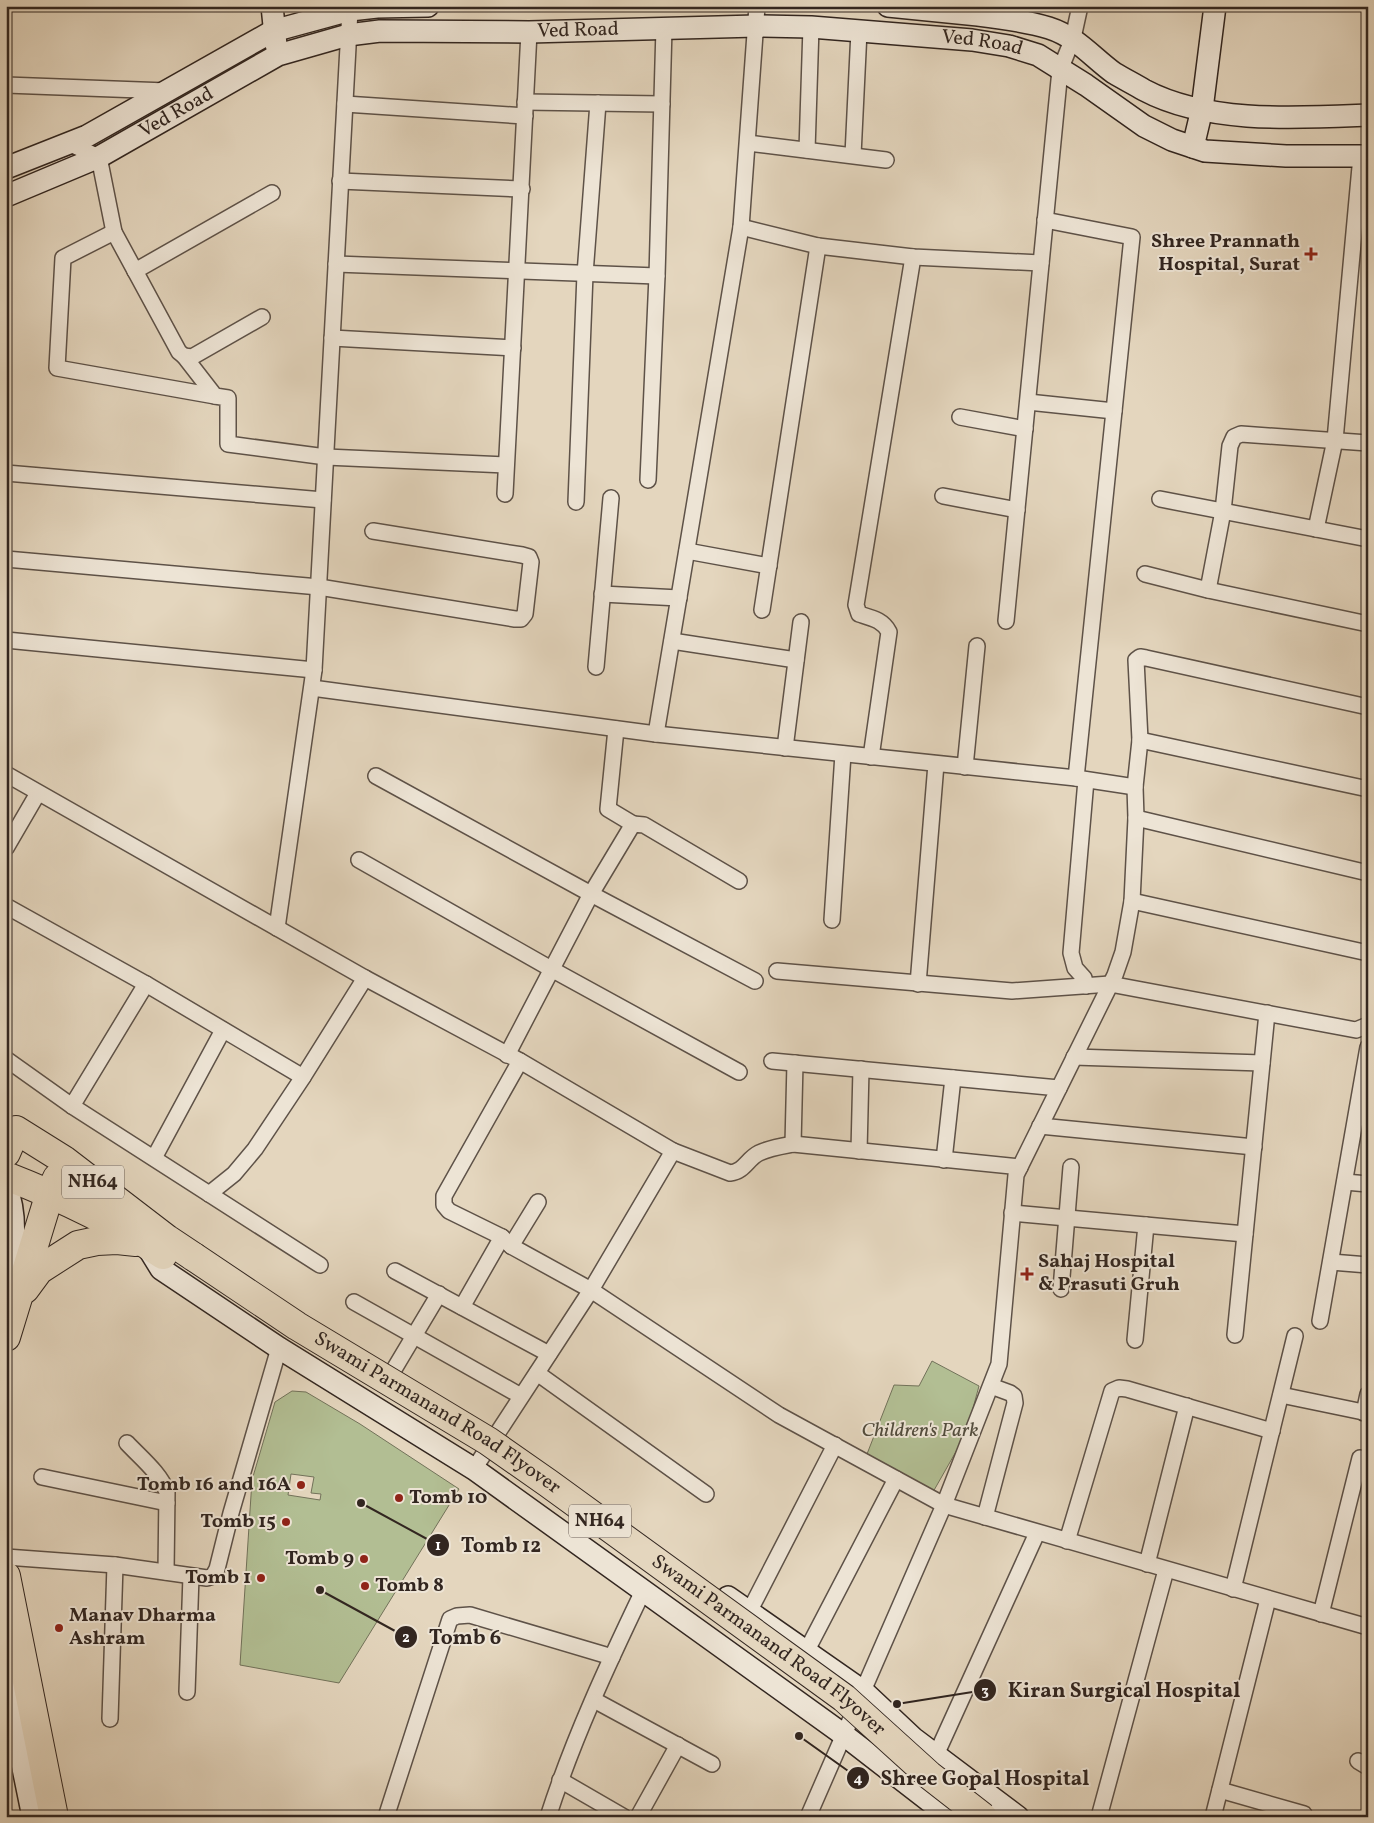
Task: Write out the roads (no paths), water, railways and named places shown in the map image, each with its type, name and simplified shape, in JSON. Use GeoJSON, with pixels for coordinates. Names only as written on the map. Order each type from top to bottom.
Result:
{"type":"FeatureCollection","features":[{"type":"Feature","properties":{"kind":"highway","name":"NH64"},"geometry":{"type":"LineString","coordinates":[[10,1136],[64,1160],[156,1241]]}},
{"type":"Feature","properties":{"kind":"highway","name":"NH64"},"geometry":{"type":"LineString","coordinates":[[8,1331],[50,1194],[64,1160]]}},
{"type":"Feature","properties":{"kind":"highway","name":"NH64"},"geometry":{"type":"LineString","coordinates":[[6,1176],[156,1241]]}},
{"type":"Feature","properties":{"kind":"highway"},"geometry":{"type":"LineString","coordinates":[[8,1331],[24,1290],[38,1270],[78,1245],[97,1241],[156,1241]]}},
{"type":"Feature","properties":{"kind":"highway","name":"Swami Parmanand Road Flyover"},"geometry":{"type":"LineString","coordinates":[[156,1241],[289,1337],[479,1452],[540,1494],[836,1708],[921,1787],[960,1817]]}},
{"type":"Feature","properties":{"kind":"highway","name":"Swami Parmanand Road Flyover"},"geometry":{"type":"LineString","coordinates":[[186,1261],[488,1441],[836,1693],[928,1775],[983,1817]]}},
{"type":"Feature","properties":{"kind":"highway"},"geometry":{"type":"LineString","coordinates":[[6,1576],[54,1817]]}},
{"type":"Feature","properties":{"kind":"main road"},"geometry":{"type":"LineString","coordinates":[[272,6],[273,30],[278,55]]}},
{"type":"Feature","properties":{"kind":"main road","name":"Ved Road"},"geometry":{"type":"LineString","coordinates":[[6,168],[87,136],[273,30],[350,10],[377,7],[428,6]]}},
{"type":"Feature","properties":{"kind":"main road","name":"Ved Road"},"geometry":{"type":"LineString","coordinates":[[888,6],[1019,20],[1050,28],[1073,38],[1114,73],[1146,91],[1172,101],[1202,109],[1242,115],[1289,117],[1368,115]]}},
{"type":"Feature","properties":{"kind":"main road"},"geometry":{"type":"LineString","coordinates":[[1192,147],[1202,109],[1215,6]]}},
{"type":"Feature","properties":{"kind":"main road","name":"Ved Road"},"geometry":{"type":"LineString","coordinates":[[6,196],[99,157],[278,55],[348,35],[380,31],[529,32],[664,28],[756,16],[811,27],[972,40],[1009,46],[1038,56],[1086,85],[1144,126],[1172,140],[1206,151],[1241,154],[1364,156]]}},
{"type":"Feature","properties":{"kind":"main road"},"geometry":{"type":"LineString","coordinates":[[6,1186],[9,1193],[14,1230],[11,1262],[6,1278]]}},
{"type":"Feature","properties":{"kind":"main road"},"geometry":{"type":"LineString","coordinates":[[950,1817],[844,1735],[474,1469],[279,1348],[161,1269],[156,1241],[196,1249],[495,1435],[863,1691],[913,1738],[1018,1817]]}},
{"type":"Feature","properties":{"kind":"main road"},"geometry":{"type":"LineString","coordinates":[[6,1685],[33,1817]]}},
{"type":"Feature","properties":{"kind":"street"},"geometry":{"type":"LineString","coordinates":[[1006,621],[1060,70],[1073,38],[1080,6]]}},
{"type":"Feature","properties":{"kind":"street"},"geometry":{"type":"LineString","coordinates":[[277,928],[314,670],[350,10]]}},
{"type":"Feature","properties":{"kind":"street"},"geometry":{"type":"LineString","coordinates":[[656,734],[741,227],[756,16]]}},
{"type":"Feature","properties":{"kind":"street"},"geometry":{"type":"LineString","coordinates":[[807,150],[811,27]]}},
{"type":"Feature","properties":{"kind":"street"},"geometry":{"type":"LineString","coordinates":[[648,480],[657,276],[664,28]]}},
{"type":"Feature","properties":{"kind":"street"},"geometry":{"type":"LineString","coordinates":[[853,156],[859,31]]}},
{"type":"Feature","properties":{"kind":"street"},"geometry":{"type":"LineString","coordinates":[[505,494],[529,32]]}},
{"type":"Feature","properties":{"kind":"street"},"geometry":{"type":"LineString","coordinates":[[6,85],[166,91]]}},
{"type":"Feature","properties":{"kind":"street"},"geometry":{"type":"LineString","coordinates":[[345,104],[525,109],[598,103],[662,104]]}},
{"type":"Feature","properties":{"kind":"street"},"geometry":{"type":"LineString","coordinates":[[576,502],[585,274],[598,103]]}},
{"type":"Feature","properties":{"kind":"street"},"geometry":{"type":"LineString","coordinates":[[68,143],[99,157],[114,232],[178,352],[184,356],[215,396]]}},
{"type":"Feature","properties":{"kind":"street"},"geometry":{"type":"LineString","coordinates":[[748,143],[886,160]]}},
{"type":"Feature","properties":{"kind":"street"},"geometry":{"type":"LineString","coordinates":[[1316,529],[1335,440],[1364,156]]}},
{"type":"Feature","properties":{"kind":"street"},"geometry":{"type":"LineString","coordinates":[[340,181],[522,189]]}},
{"type":"Feature","properties":{"kind":"street"},"geometry":{"type":"LineString","coordinates":[[135,271],[272,193]]}},
{"type":"Feature","properties":{"kind":"street"},"geometry":{"type":"LineString","coordinates":[[1045,220],[1132,237],[1114,411],[1081,779],[1071,953],[1075,968],[1084,978],[1086,986]]}},
{"type":"Feature","properties":{"kind":"street"},"geometry":{"type":"LineString","coordinates":[[741,227],[818,246],[913,257],[1041,263]]}},
{"type":"Feature","properties":{"kind":"street"},"geometry":{"type":"LineString","coordinates":[[114,232],[63,258],[57,368],[228,398],[228,444],[326,457],[506,465]]}},
{"type":"Feature","properties":{"kind":"street"},"geometry":{"type":"LineString","coordinates":[[762,610],[818,246]]}},
{"type":"Feature","properties":{"kind":"street"},"geometry":{"type":"LineString","coordinates":[[872,757],[889,632],[886,625],[880,620],[859,614],[856,605],[913,257]]}},
{"type":"Feature","properties":{"kind":"street"},"geometry":{"type":"LineString","coordinates":[[336,264],[657,276]]}},
{"type":"Feature","properties":{"kind":"street"},"geometry":{"type":"LineString","coordinates":[[184,356],[192,357],[262,317]]}},
{"type":"Feature","properties":{"kind":"street"},"geometry":{"type":"LineString","coordinates":[[332,338],[513,348]]}},
{"type":"Feature","properties":{"kind":"street"},"geometry":{"type":"LineString","coordinates":[[1028,402],[1114,411]]}},
{"type":"Feature","properties":{"kind":"street"},"geometry":{"type":"LineString","coordinates":[[960,417],[1025,429]]}},
{"type":"Feature","properties":{"kind":"street"},"geometry":{"type":"LineString","coordinates":[[1208,590],[1222,511],[1230,446],[1234,437],[1242,434],[1368,443]]}},
{"type":"Feature","properties":{"kind":"street"},"geometry":{"type":"LineString","coordinates":[[6,473],[323,500]]}},
{"type":"Feature","properties":{"kind":"street"},"geometry":{"type":"LineString","coordinates":[[943,496],[1017,510]]}},
{"type":"Feature","properties":{"kind":"street"},"geometry":{"type":"LineString","coordinates":[[596,667],[610,498]]}},
{"type":"Feature","properties":{"kind":"street"},"geometry":{"type":"LineString","coordinates":[[1160,499],[1368,539]]}},
{"type":"Feature","properties":{"kind":"street"},"geometry":{"type":"LineString","coordinates":[[6,559],[318,587],[515,619],[521,619],[525,614],[531,562],[529,557],[373,531]]}},
{"type":"Feature","properties":{"kind":"street"},"geometry":{"type":"LineString","coordinates":[[687,552],[769,566]]}},
{"type":"Feature","properties":{"kind":"street"},"geometry":{"type":"LineString","coordinates":[[1145,574],[1208,590],[1368,624]]}},
{"type":"Feature","properties":{"kind":"street"},"geometry":{"type":"LineString","coordinates":[[602,594],[679,598]]}},
{"type":"Feature","properties":{"kind":"street"},"geometry":{"type":"LineString","coordinates":[[785,748],[801,622]]}},
{"type":"Feature","properties":{"kind":"street"},"geometry":{"type":"LineString","coordinates":[[6,640],[314,670]]}},
{"type":"Feature","properties":{"kind":"street"},"geometry":{"type":"LineString","coordinates":[[672,641],[796,660]]}},
{"type":"Feature","properties":{"kind":"street"},"geometry":{"type":"LineString","coordinates":[[965,767],[977,646]]}},
{"type":"Feature","properties":{"kind":"street"},"geometry":{"type":"LineString","coordinates":[[808,1817],[944,1505],[999,1364],[1016,1175],[1110,984],[1123,952],[1132,901],[1136,818],[1135,787],[1140,740],[1136,660],[1140,657],[1368,707]]}},
{"type":"Feature","properties":{"kind":"street"},"geometry":{"type":"LineString","coordinates":[[312,688],[656,734],[1081,779],[1135,787]]}},
{"type":"Feature","properties":{"kind":"street"},"geometry":{"type":"LineString","coordinates":[[616,729],[608,809],[633,824],[644,825],[739,880]]}},
{"type":"Feature","properties":{"kind":"street"},"geometry":{"type":"LineString","coordinates":[[1140,740],[1368,789]]}},
{"type":"Feature","properties":{"kind":"street"},"geometry":{"type":"LineString","coordinates":[[832,920],[844,754]]}},
{"type":"Feature","properties":{"kind":"street"},"geometry":{"type":"LineString","coordinates":[[918,984],[936,764]]}},
{"type":"Feature","properties":{"kind":"street"},"geometry":{"type":"LineString","coordinates":[[6,774],[365,978],[514,1058],[673,1152],[730,1173],[738,1172],[758,1153],[793,1144],[1020,1167]]}},
{"type":"Feature","properties":{"kind":"street"},"geometry":{"type":"LineString","coordinates":[[376,776],[591,894],[755,981]]}},
{"type":"Feature","properties":{"kind":"street"},"geometry":{"type":"LineString","coordinates":[[6,848],[38,793]]}},
{"type":"Feature","properties":{"kind":"street"},"geometry":{"type":"LineString","coordinates":[[1136,818],[1368,873]]}},
{"type":"Feature","properties":{"kind":"street"},"geometry":{"type":"LineString","coordinates":[[633,824],[591,894],[553,970],[514,1058],[444,1196],[444,1205],[449,1211],[591,1290],[779,1415],[944,1505],[1368,1627]]}},
{"type":"Feature","properties":{"kind":"street"},"geometry":{"type":"LineString","coordinates":[[359,860],[553,970],[739,1072]]}},
{"type":"Feature","properties":{"kind":"street"},"geometry":{"type":"LineString","coordinates":[[1132,901],[1368,953]]}},
{"type":"Feature","properties":{"kind":"street"},"geometry":{"type":"LineString","coordinates":[[6,906],[146,984],[303,1077]]}},
{"type":"Feature","properties":{"kind":"street"},"geometry":{"type":"LineString","coordinates":[[777,971],[1012,991],[1110,984],[1356,1030],[1368,1025]]}},
{"type":"Feature","properties":{"kind":"street"},"geometry":{"type":"LineString","coordinates":[[210,1194],[234,1174],[255,1149],[365,978]]}},
{"type":"Feature","properties":{"kind":"street"},"geometry":{"type":"LineString","coordinates":[[72,1106],[146,984]]}},
{"type":"Feature","properties":{"kind":"street"},"geometry":{"type":"LineString","coordinates":[[1235,1335],[1267,1013]]}},
{"type":"Feature","properties":{"kind":"street"},"geometry":{"type":"LineString","coordinates":[[154,1158],[223,1030]]}},
{"type":"Feature","properties":{"kind":"street"},"geometry":{"type":"LineString","coordinates":[[1320,1321],[1364,1087],[1368,1047]]}},
{"type":"Feature","properties":{"kind":"street"},"geometry":{"type":"LineString","coordinates":[[1074,1056],[1262,1064]]}},
{"type":"Feature","properties":{"kind":"street"},"geometry":{"type":"LineString","coordinates":[[6,1059],[72,1106],[320,1265]]}},
{"type":"Feature","properties":{"kind":"street"},"geometry":{"type":"LineString","coordinates":[[772,1061],[1059,1088]]}},
{"type":"Feature","properties":{"kind":"street"},"geometry":{"type":"LineString","coordinates":[[793,1144],[795,1063]]}},
{"type":"Feature","properties":{"kind":"street"},"geometry":{"type":"LineString","coordinates":[[860,1151],[861,1069]]}},
{"type":"Feature","properties":{"kind":"street"},"geometry":{"type":"LineString","coordinates":[[944,1160],[953,1078]]}},
{"type":"Feature","properties":{"kind":"street"},"geometry":{"type":"LineString","coordinates":[[1040,1126],[1254,1147]]}},
{"type":"Feature","properties":{"kind":"street"},"geometry":{"type":"LineString","coordinates":[[474,1469],[591,1290],[673,1152]]}},
{"type":"Feature","properties":{"kind":"street"},"geometry":{"type":"LineString","coordinates":[[1061,1289],[1071,1167]]}},
{"type":"Feature","properties":{"kind":"street"},"geometry":{"type":"LineString","coordinates":[[1345,1182],[1368,1184]]}},
{"type":"Feature","properties":{"kind":"street"},"geometry":{"type":"LineString","coordinates":[[462,1307],[506,1241],[538,1202]]}},
{"type":"Feature","properties":{"kind":"street"},"geometry":{"type":"LineString","coordinates":[[1012,1213],[1245,1234]]}},
{"type":"Feature","properties":{"kind":"street"},"geometry":{"type":"LineString","coordinates":[[1135,1340],[1146,1225]]}},
{"type":"Feature","properties":{"kind":"street"},"geometry":{"type":"LineString","coordinates":[[1331,1262],[1368,1265]]}},
{"type":"Feature","properties":{"kind":"street"},"geometry":{"type":"LineString","coordinates":[[395,1271],[549,1354]]}},
{"type":"Feature","properties":{"kind":"street"},"geometry":{"type":"LineString","coordinates":[[393,1371],[439,1294]]}},
{"type":"Feature","properties":{"kind":"street"},"geometry":{"type":"LineString","coordinates":[[354,1302],[521,1396]]}},
{"type":"Feature","properties":{"kind":"street"},"geometry":{"type":"LineString","coordinates":[[1233,1589],[1295,1336]]}},
{"type":"Feature","properties":{"kind":"street"},"geometry":{"type":"LineString","coordinates":[[6,1556],[115,1565],[207,1578],[213,1576],[217,1569],[231,1512],[279,1348]]}},
{"type":"Feature","properties":{"kind":"street"},"geometry":{"type":"LineString","coordinates":[[537,1372],[706,1494]]}},
{"type":"Feature","properties":{"kind":"street"},"geometry":{"type":"LineString","coordinates":[[985,1518],[1015,1403],[1014,1396],[1010,1393],[990,1386]]}},
{"type":"Feature","properties":{"kind":"street"},"geometry":{"type":"LineString","coordinates":[[1067,1541],[1112,1391],[1119,1388],[1126,1389],[1272,1431]]}},
{"type":"Feature","properties":{"kind":"street"},"geometry":{"type":"LineString","coordinates":[[1281,1395],[1366,1413],[1368,1394]]}},
{"type":"Feature","properties":{"kind":"street"},"geometry":{"type":"LineString","coordinates":[[1147,1564],[1187,1406]]}},
{"type":"Feature","properties":{"kind":"street"},"geometry":{"type":"LineString","coordinates":[[127,1443],[164,1483],[167,1492],[166,1572]]}},
{"type":"Feature","properties":{"kind":"street"},"geometry":{"type":"LineString","coordinates":[[749,1612],[835,1445]]}},
{"type":"Feature","properties":{"kind":"street"},"geometry":{"type":"LineString","coordinates":[[1321,1614],[1360,1458]]}},
{"type":"Feature","properties":{"kind":"street"},"geometry":{"type":"LineString","coordinates":[[42,1478],[167,1503]]}},
{"type":"Feature","properties":{"kind":"street"},"geometry":{"type":"LineString","coordinates":[[806,1652],[896,1479]]}},
{"type":"Feature","properties":{"kind":"street"},"geometry":{"type":"LineString","coordinates":[[936,1755],[1037,1532]]}},
{"type":"Feature","properties":{"kind":"street"},"geometry":{"type":"LineString","coordinates":[[110,1719],[115,1565]]}},
{"type":"Feature","properties":{"kind":"street"},"geometry":{"type":"LineString","coordinates":[[1099,1817],[1166,1570]]}},
{"type":"Feature","properties":{"kind":"street"},"geometry":{"type":"LineString","coordinates":[[187,1692],[191,1576]]}},
{"type":"Feature","properties":{"kind":"street"},"geometry":{"type":"LineString","coordinates":[[548,1817],[560,1780],[612,1657],[643,1591]]}},
{"type":"Feature","properties":{"kind":"street"},"geometry":{"type":"LineString","coordinates":[[1213,1817],[1268,1599]]}},
{"type":"Feature","properties":{"kind":"street"},"geometry":{"type":"LineString","coordinates":[[386,1817],[450,1619],[457,1616],[470,1615],[612,1657]]}},
{"type":"Feature","properties":{"kind":"street"},"geometry":{"type":"LineString","coordinates":[[594,1700],[712,1764]]}},
{"type":"Feature","properties":{"kind":"street"},"geometry":{"type":"LineString","coordinates":[[638,1817],[678,1745]]}},
{"type":"Feature","properties":{"kind":"street"},"geometry":{"type":"LineString","coordinates":[[560,1780],[624,1817]]}},
{"type":"Feature","properties":{"kind":"street"},"geometry":{"type":"LineString","coordinates":[[1220,1790],[1304,1814]]}},
{"type":"Feature","properties":{"kind":"place","name":"Shree Prannath Hospital, Surat"},"geometry":{"type":"Point","coordinates":[1311,254]}},
{"type":"Feature","properties":{"kind":"place","name":"Sahaj Hospital & Prasuti Gruh"},"geometry":{"type":"Point","coordinates":[1027,1274]}},
{"type":"Feature","properties":{"kind":"place","name":"Tomb 16 and 16A"},"geometry":{"type":"Point","coordinates":[301,1485]}},
{"type":"Feature","properties":{"kind":"place","name":"Tomb 10"},"geometry":{"type":"Point","coordinates":[399,1498]}},
{"type":"Feature","properties":{"kind":"place","name":"Tomb 12"},"geometry":{"type":"Point","coordinates":[361,1503]}},
{"type":"Feature","properties":{"kind":"place","name":"Tomb 15"},"geometry":{"type":"Point","coordinates":[286,1522]}},
{"type":"Feature","properties":{"kind":"place","name":"Tomb 9"},"geometry":{"type":"Point","coordinates":[364,1559]}},
{"type":"Feature","properties":{"kind":"place","name":"Tomb 1"},"geometry":{"type":"Point","coordinates":[261,1578]}},
{"type":"Feature","properties":{"kind":"place","name":"Tomb 8"},"geometry":{"type":"Point","coordinates":[365,1586]}},
{"type":"Feature","properties":{"kind":"place","name":"Tomb 6"},"geometry":{"type":"Point","coordinates":[320,1590]}},
{"type":"Feature","properties":{"kind":"place","name":"Manav Dharma Ashram"},"geometry":{"type":"Point","coordinates":[59,1628]}},
{"type":"Feature","properties":{"kind":"place","name":"Kiran Surgical Hospital"},"geometry":{"type":"Point","coordinates":[897,1704]}},
{"type":"Feature","properties":{"kind":"place","name":"Shree Gopal Hospital"},"geometry":{"type":"Point","coordinates":[799,1736]}},
{"type":"Feature","properties":{"kind":"park label","name":"Children's Park"},"geometry":{"type":"Point","coordinates":[920,1431]}}]}
